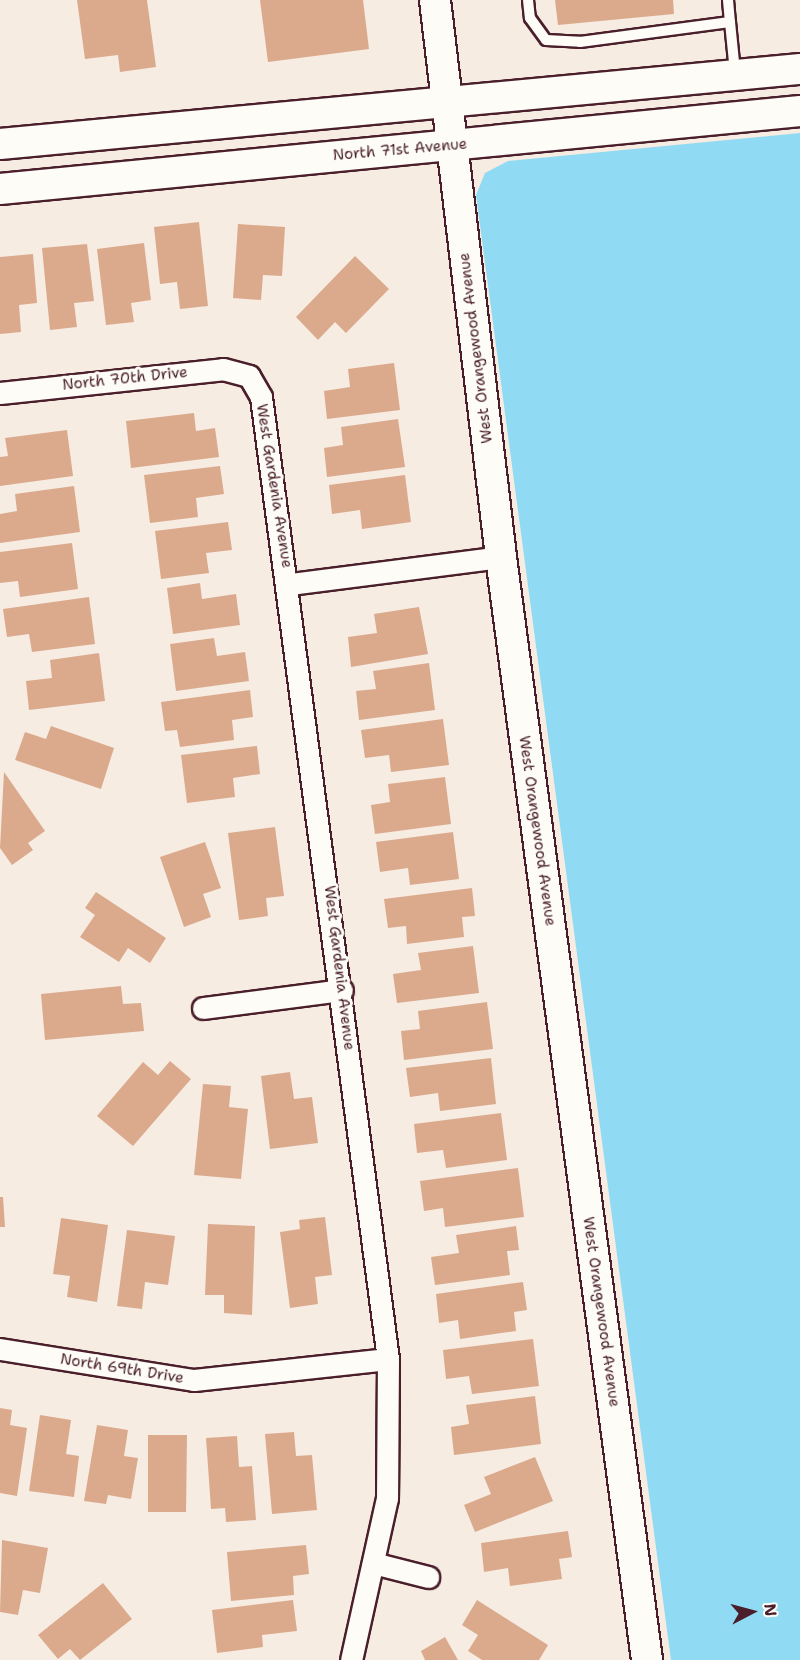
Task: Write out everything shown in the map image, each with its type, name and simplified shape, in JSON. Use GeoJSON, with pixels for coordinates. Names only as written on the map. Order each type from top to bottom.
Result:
{"type":"FeatureCollection","features":[{"type":"Feature","properties":{"kind":"street","name":"West Orangewood Avenue"},"geometry":{"type":"LineString","coordinates":[[435,0],[501,557],[648,1660]]}},
{"type":"Feature","properties":{"kind":"street"},"geometry":{"type":"LineString","coordinates":[[0,144],[447,104],[800,69]]}},
{"type":"Feature","properties":{"kind":"street","name":"North 71st Avenue"},"geometry":{"type":"LineString","coordinates":[[0,189],[800,111]]}},
{"type":"Feature","properties":{"kind":"street","name":"North 70th Drive"},"geometry":{"type":"LineString","coordinates":[[0,393],[223,369],[249,376]]}},
{"type":"Feature","properties":{"kind":"street","name":"West Gardenia Avenue"},"geometry":{"type":"LineString","coordinates":[[249,376],[261,396],[290,584],[388,1359],[387,1498],[351,1660]]}},
{"type":"Feature","properties":{"kind":"street"},"geometry":{"type":"LineString","coordinates":[[290,584],[501,557]]}},
{"type":"Feature","properties":{"kind":"street"},"geometry":{"type":"LineString","coordinates":[[202,1008],[342,990]]}},
{"type":"Feature","properties":{"kind":"street","name":"North 69th Drive"},"geometry":{"type":"LineString","coordinates":[[0,1349],[194,1380],[388,1359]]}},
{"type":"Feature","properties":{"kind":"street"},"geometry":{"type":"LineString","coordinates":[[373,1563],[428,1577]]}},
{"type":"Feature","properties":{"kind":"lane"},"geometry":{"type":"LineString","coordinates":[[528,0],[530,18],[546,40],[580,42],[730,22]]}},
{"type":"Feature","properties":{"kind":"lane"},"geometry":{"type":"LineString","coordinates":[[728,0],[736,75]]}},
{"type":"Feature","properties":{"kind":"water"},"geometry":{"type":"Polygon","coordinates":[[[800,133],[800,1660],[671,1660],[476,195],[485,173],[508,161],[800,133]]]}},
{"type":"Feature","properties":{"kind":"building"},"geometry":{"type":"Polygon","coordinates":[[[77,0],[147,0],[156,67],[120,72],[118,55],[85,59],[77,0]]]}},
{"type":"Feature","properties":{"kind":"building"},"geometry":{"type":"Polygon","coordinates":[[[260,0],[363,0],[369,49],[268,62],[260,0]]]}},
{"type":"Feature","properties":{"kind":"building"},"geometry":{"type":"Polygon","coordinates":[[[555,0],[673,0],[674,14],[558,25],[555,0]]]}},
{"type":"Feature","properties":{"kind":"building"},"geometry":{"type":"Polygon","coordinates":[[[199,222],[208,306],[180,309],[177,282],[160,284],[154,227],[199,222]]]}},
{"type":"Feature","properties":{"kind":"building"},"geometry":{"type":"Polygon","coordinates":[[[238,224],[285,227],[282,276],[263,275],[261,300],[233,298],[238,224]]]}},
{"type":"Feature","properties":{"kind":"building"},"geometry":{"type":"Polygon","coordinates":[[[144,243],[151,300],[131,303],[134,322],[106,325],[97,249],[144,243]]]}},
{"type":"Feature","properties":{"kind":"building"},"geometry":{"type":"Polygon","coordinates":[[[87,244],[94,301],[74,303],[77,327],[50,330],[42,248],[87,244]]]}},
{"type":"Feature","properties":{"kind":"building"},"geometry":{"type":"Polygon","coordinates":[[[33,254],[37,303],[19,305],[21,332],[0,334],[0,257],[33,254]]]}},
{"type":"Feature","properties":{"kind":"building"},"geometry":{"type":"Polygon","coordinates":[[[355,256],[389,289],[346,333],[335,322],[318,340],[296,317],[355,256]]]}},
{"type":"Feature","properties":{"kind":"building"},"geometry":{"type":"Polygon","coordinates":[[[394,363],[400,410],[327,419],[324,391],[350,387],[348,369],[394,363]]]}},
{"type":"Feature","properties":{"kind":"building"},"geometry":{"type":"Polygon","coordinates":[[[194,413],[196,431],[215,428],[219,457],[131,468],[126,421],[194,413]]]}},
{"type":"Feature","properties":{"kind":"building"},"geometry":{"type":"Polygon","coordinates":[[[398,419],[405,467],[327,477],[324,448],[343,445],[341,427],[398,419]]]}},
{"type":"Feature","properties":{"kind":"building"},"geometry":{"type":"Polygon","coordinates":[[[67,430],[73,476],[0,486],[0,457],[8,456],[5,438],[67,430]]]}},
{"type":"Feature","properties":{"kind":"building"},"geometry":{"type":"Polygon","coordinates":[[[220,466],[224,494],[196,498],[198,517],[150,523],[144,475],[220,466]]]}},
{"type":"Feature","properties":{"kind":"building"},"geometry":{"type":"Polygon","coordinates":[[[405,475],[411,522],[362,529],[360,510],[332,514],[329,485],[405,475]]]}},
{"type":"Feature","properties":{"kind":"building"},"geometry":{"type":"Polygon","coordinates":[[[74,486],[80,532],[0,543],[0,514],[17,511],[15,494],[74,486]]]}},
{"type":"Feature","properties":{"kind":"building"},"geometry":{"type":"Polygon","coordinates":[[[228,522],[232,550],[206,553],[209,573],[161,579],[155,531],[228,522]]]}},
{"type":"Feature","properties":{"kind":"building"},"geometry":{"type":"Polygon","coordinates":[[[72,543],[78,589],[20,597],[18,581],[0,583],[0,552],[72,543]]]}},
{"type":"Feature","properties":{"kind":"building"},"geometry":{"type":"Polygon","coordinates":[[[200,583],[202,599],[236,594],[240,625],[173,634],[167,588],[200,583]]]}},
{"type":"Feature","properties":{"kind":"building"},"geometry":{"type":"Polygon","coordinates":[[[89,597],[95,644],[32,652],[29,634],[7,637],[3,609],[89,597]]]}},
{"type":"Feature","properties":{"kind":"building"},"geometry":{"type":"Polygon","coordinates":[[[419,607],[428,654],[351,667],[348,637],[377,633],[374,614],[419,607]]]}},
{"type":"Feature","properties":{"kind":"building"},"geometry":{"type":"Polygon","coordinates":[[[214,638],[217,656],[245,652],[249,681],[176,691],[170,644],[214,638]]]}},
{"type":"Feature","properties":{"kind":"building"},"geometry":{"type":"Polygon","coordinates":[[[99,653],[105,701],[29,710],[26,681],[52,678],[50,660],[99,653]]]}},
{"type":"Feature","properties":{"kind":"building"},"geometry":{"type":"Polygon","coordinates":[[[429,663],[435,710],[359,720],[356,691],[376,689],[373,671],[429,663]]]}},
{"type":"Feature","properties":{"kind":"building"},"geometry":{"type":"Polygon","coordinates":[[[250,690],[253,717],[232,720],[234,740],[180,747],[177,730],[165,731],[161,702],[250,690]]]}},
{"type":"Feature","properties":{"kind":"building"},"geometry":{"type":"Polygon","coordinates":[[[443,719],[449,765],[391,772],[389,755],[365,758],[361,730],[443,719]]]}},
{"type":"Feature","properties":{"kind":"building"},"geometry":{"type":"Polygon","coordinates":[[[51,726],[114,748],[101,789],[15,760],[25,732],[46,739],[51,726]]]}},
{"type":"Feature","properties":{"kind":"building"},"geometry":{"type":"Polygon","coordinates":[[[257,746],[260,774],[233,778],[235,797],[187,803],[181,755],[257,746]]]}},
{"type":"Feature","properties":{"kind":"building"},"geometry":{"type":"Polygon","coordinates":[[[4,772],[45,831],[28,843],[33,850],[12,865],[0,848],[4,772]]]}},
{"type":"Feature","properties":{"kind":"building"},"geometry":{"type":"Polygon","coordinates":[[[445,777],[451,824],[375,834],[371,805],[390,802],[388,784],[445,777]]]}},
{"type":"Feature","properties":{"kind":"building"},"geometry":{"type":"Polygon","coordinates":[[[275,827],[284,896],[266,898],[268,916],[239,920],[228,833],[275,827]]]}},
{"type":"Feature","properties":{"kind":"building"},"geometry":{"type":"Polygon","coordinates":[[[453,832],[459,879],[410,885],[408,868],[380,872],[376,842],[453,832]]]}},
{"type":"Feature","properties":{"kind":"building"},"geometry":{"type":"Polygon","coordinates":[[[205,842],[221,888],[203,894],[211,917],[184,927],[160,857],[205,842]]]}},
{"type":"Feature","properties":{"kind":"building"},"geometry":{"type":"Polygon","coordinates":[[[472,888],[475,916],[462,917],[464,937],[407,944],[406,926],[388,928],[384,899],[472,888]]]}},
{"type":"Feature","properties":{"kind":"building"},"geometry":{"type":"Polygon","coordinates":[[[96,892],[166,938],[150,963],[128,948],[119,962],[80,937],[95,915],[85,908],[96,892]]]}},
{"type":"Feature","properties":{"kind":"building"},"geometry":{"type":"Polygon","coordinates":[[[473,946],[479,993],[397,1003],[393,974],[421,970],[418,953],[473,946]]]}},
{"type":"Feature","properties":{"kind":"building"},"geometry":{"type":"Polygon","coordinates":[[[121,986],[123,1004],[141,1003],[144,1031],[45,1040],[41,994],[121,986]]]}},
{"type":"Feature","properties":{"kind":"building"},"geometry":{"type":"Polygon","coordinates":[[[487,1002],[493,1049],[404,1060],[401,1031],[420,1029],[418,1011],[487,1002]]]}},
{"type":"Feature","properties":{"kind":"building"},"geometry":{"type":"Polygon","coordinates":[[[491,1058],[496,1104],[440,1111],[438,1093],[410,1097],[406,1068],[491,1058]]]}},
{"type":"Feature","properties":{"kind":"building"},"geometry":{"type":"Polygon","coordinates":[[[170,1061],[191,1079],[133,1146],[97,1116],[143,1062],[158,1075],[170,1061]]]}},
{"type":"Feature","properties":{"kind":"building"},"geometry":{"type":"Polygon","coordinates":[[[290,1072],[294,1099],[312,1097],[318,1143],[270,1149],[261,1076],[290,1072]]]}},
{"type":"Feature","properties":{"kind":"building"},"geometry":{"type":"Polygon","coordinates":[[[203,1084],[231,1086],[229,1107],[248,1109],[241,1179],[194,1175],[203,1084]]]}},
{"type":"Feature","properties":{"kind":"building"},"geometry":{"type":"Polygon","coordinates":[[[501,1113],[507,1160],[446,1168],[443,1150],[417,1153],[414,1124],[501,1113]]]}},
{"type":"Feature","properties":{"kind":"building"},"geometry":{"type":"Polygon","coordinates":[[[518,1168],[524,1217],[445,1227],[443,1208],[424,1211],[420,1181],[518,1168]]]}},
{"type":"Feature","properties":{"kind":"building"},"geometry":{"type":"Polygon","coordinates":[[[0,1197],[3,1197],[5,1227],[0,1227],[0,1197]]]}},
{"type":"Feature","properties":{"kind":"building"},"geometry":{"type":"Polygon","coordinates":[[[325,1217],[332,1275],[315,1277],[318,1304],[290,1308],[280,1232],[300,1229],[299,1220],[325,1217]]]}},
{"type":"Feature","properties":{"kind":"building"},"geometry":{"type":"Polygon","coordinates":[[[61,1218],[108,1225],[97,1302],[67,1297],[70,1276],[53,1274],[61,1218]]]}},
{"type":"Feature","properties":{"kind":"building"},"geometry":{"type":"Polygon","coordinates":[[[208,1224],[255,1226],[252,1315],[224,1313],[224,1295],[205,1295],[208,1224]]]}},
{"type":"Feature","properties":{"kind":"building"},"geometry":{"type":"Polygon","coordinates":[[[516,1226],[519,1250],[507,1251],[510,1275],[435,1285],[431,1257],[459,1253],[456,1235],[516,1226]]]}},
{"type":"Feature","properties":{"kind":"building"},"geometry":{"type":"Polygon","coordinates":[[[127,1230],[175,1236],[168,1285],[145,1282],[142,1309],[117,1306],[127,1230]]]}},
{"type":"Feature","properties":{"kind":"building"},"geometry":{"type":"Polygon","coordinates":[[[523,1282],[527,1310],[514,1312],[516,1331],[460,1339],[458,1320],[439,1323],[436,1294],[523,1282]]]}},
{"type":"Feature","properties":{"kind":"building"},"geometry":{"type":"Polygon","coordinates":[[[533,1339],[539,1386],[472,1394],[469,1376],[446,1379],[443,1350],[533,1339]]]}},
{"type":"Feature","properties":{"kind":"building"},"geometry":{"type":"Polygon","coordinates":[[[535,1396],[541,1444],[454,1455],[451,1427],[469,1424],[466,1405],[535,1396]]]}},
{"type":"Feature","properties":{"kind":"building"},"geometry":{"type":"Polygon","coordinates":[[[0,1408],[12,1410],[10,1425],[27,1428],[17,1496],[0,1493],[0,1408]]]}},
{"type":"Feature","properties":{"kind":"building"},"geometry":{"type":"Polygon","coordinates":[[[40,1415],[71,1420],[66,1454],[79,1456],[74,1497],[29,1491],[40,1415]]]}},
{"type":"Feature","properties":{"kind":"building"},"geometry":{"type":"Polygon","coordinates":[[[97,1425],[128,1430],[124,1456],[138,1458],[131,1499],[108,1495],[106,1504],[84,1501],[97,1425]]]}},
{"type":"Feature","properties":{"kind":"building"},"geometry":{"type":"Polygon","coordinates":[[[294,1432],[296,1456],[312,1455],[317,1510],[272,1514],[265,1434],[294,1432]]]}},
{"type":"Feature","properties":{"kind":"building"},"geometry":{"type":"Polygon","coordinates":[[[148,1435],[187,1435],[186,1512],[148,1512],[148,1435]]]}},
{"type":"Feature","properties":{"kind":"building"},"geometry":{"type":"Polygon","coordinates":[[[237,1436],[239,1467],[252,1466],[256,1520],[226,1522],[225,1508],[211,1509],[206,1438],[237,1436]]]}},
{"type":"Feature","properties":{"kind":"building"},"geometry":{"type":"Polygon","coordinates":[[[535,1457],[553,1501],[475,1532],[464,1505],[491,1494],[484,1477],[535,1457]]]}},
{"type":"Feature","properties":{"kind":"building"},"geometry":{"type":"Polygon","coordinates":[[[568,1531],[572,1557],[559,1559],[562,1579],[510,1586],[508,1568],[484,1572],[481,1543],[568,1531]]]}},
{"type":"Feature","properties":{"kind":"building"},"geometry":{"type":"Polygon","coordinates":[[[2,1540],[48,1548],[40,1593],[23,1590],[18,1615],[0,1612],[2,1540]]]}},
{"type":"Feature","properties":{"kind":"building"},"geometry":{"type":"Polygon","coordinates":[[[306,1545],[309,1574],[293,1576],[294,1595],[231,1601],[227,1552],[306,1545]]]}},
{"type":"Feature","properties":{"kind":"building"},"geometry":{"type":"Polygon","coordinates":[[[103,1583],[132,1619],[80,1660],[70,1649],[58,1659],[38,1635],[103,1583]]]}},
{"type":"Feature","properties":{"kind":"building"},"geometry":{"type":"Polygon","coordinates":[[[293,1600],[297,1631],[262,1635],[263,1647],[217,1653],[212,1610],[293,1600]]]}},
{"type":"Feature","properties":{"kind":"building"},"geometry":{"type":"Polygon","coordinates":[[[477,1600],[548,1645],[539,1660],[482,1660],[468,1651],[478,1635],[462,1625],[477,1600]]]}},
{"type":"Feature","properties":{"kind":"building"},"geometry":{"type":"Polygon","coordinates":[[[445,1637],[458,1660],[425,1660],[421,1651],[445,1637]]]}}]}
